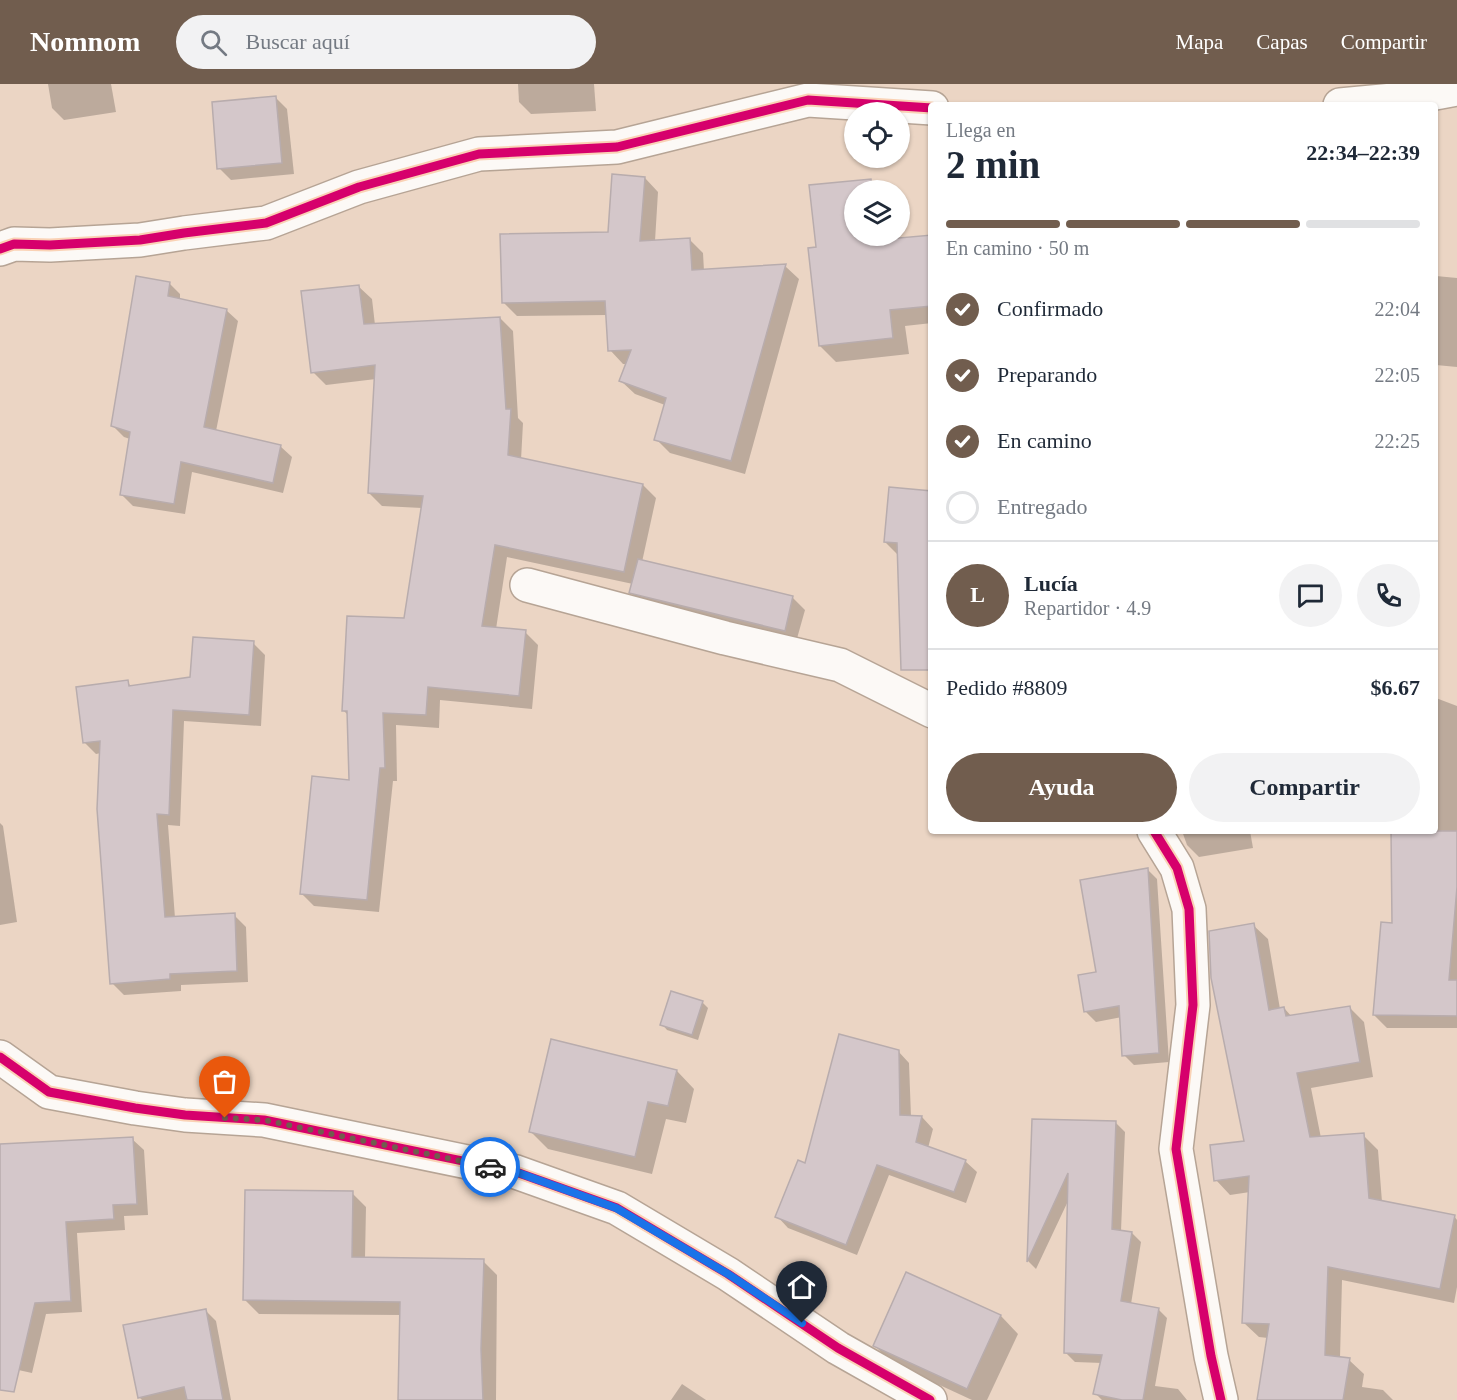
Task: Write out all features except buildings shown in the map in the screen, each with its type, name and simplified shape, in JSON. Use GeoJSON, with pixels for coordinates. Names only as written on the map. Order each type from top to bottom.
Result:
{"type":"FeatureCollection","features":[{"type":"Feature","properties":{"kind":"street"},"geometry":{"type":"LineString","coordinates":[[1372,102],[1457,89]]}},
{"type":"Feature","properties":{"kind":"street"},"geometry":{"type":"LineString","coordinates":[[0,249],[14,244],[50,245],[140,240],[266,223],[359,187],[479,154],[617,147],[808,100],[928,108]]}},
{"type":"Feature","properties":{"kind":"street"},"geometry":{"type":"LineString","coordinates":[[527,585],[725,638],[840,665],[928,709]]}},
{"type":"Feature","properties":{"kind":"street"},"geometry":{"type":"LineString","coordinates":[[1156,834],[1177,868],[1190,909],[1193,1005],[1176,1149],[1211,1356],[1221,1400]]}},
{"type":"Feature","properties":{"kind":"street"},"geometry":{"type":"LineString","coordinates":[[0,1057],[49,1092],[185,1115],[264,1120],[516,1172],[616,1208],[728,1274],[838,1348],[930,1400]]}},
{"type":"Feature","properties":{"kind":"cycle path"},"geometry":{"type":"LineString","coordinates":[[0,249],[14,244],[50,245],[140,240],[266,223],[359,187],[479,154],[617,147],[808,100],[928,108]]}},
{"type":"Feature","properties":{"kind":"cycle path"},"geometry":{"type":"LineString","coordinates":[[1156,834],[1177,868],[1189,909],[1193,1005],[1176,1149],[1211,1356],[1221,1400]]}},
{"type":"Feature","properties":{"kind":"cycle path"},"geometry":{"type":"LineString","coordinates":[[0,1057],[49,1092],[185,1115],[264,1120],[516,1172],[617,1208],[728,1274],[838,1348],[930,1400]]}},
{"type":"Feature","properties":{"kind":"way so far"},"geometry":{"type":"LineString","coordinates":[[225,1118],[264,1120],[490,1167]]}},
{"type":"Feature","properties":{"kind":"route"},"geometry":{"type":"LineString","coordinates":[[490,1167],[516,1172],[616,1208],[728,1274],[802,1323]]}}]}
